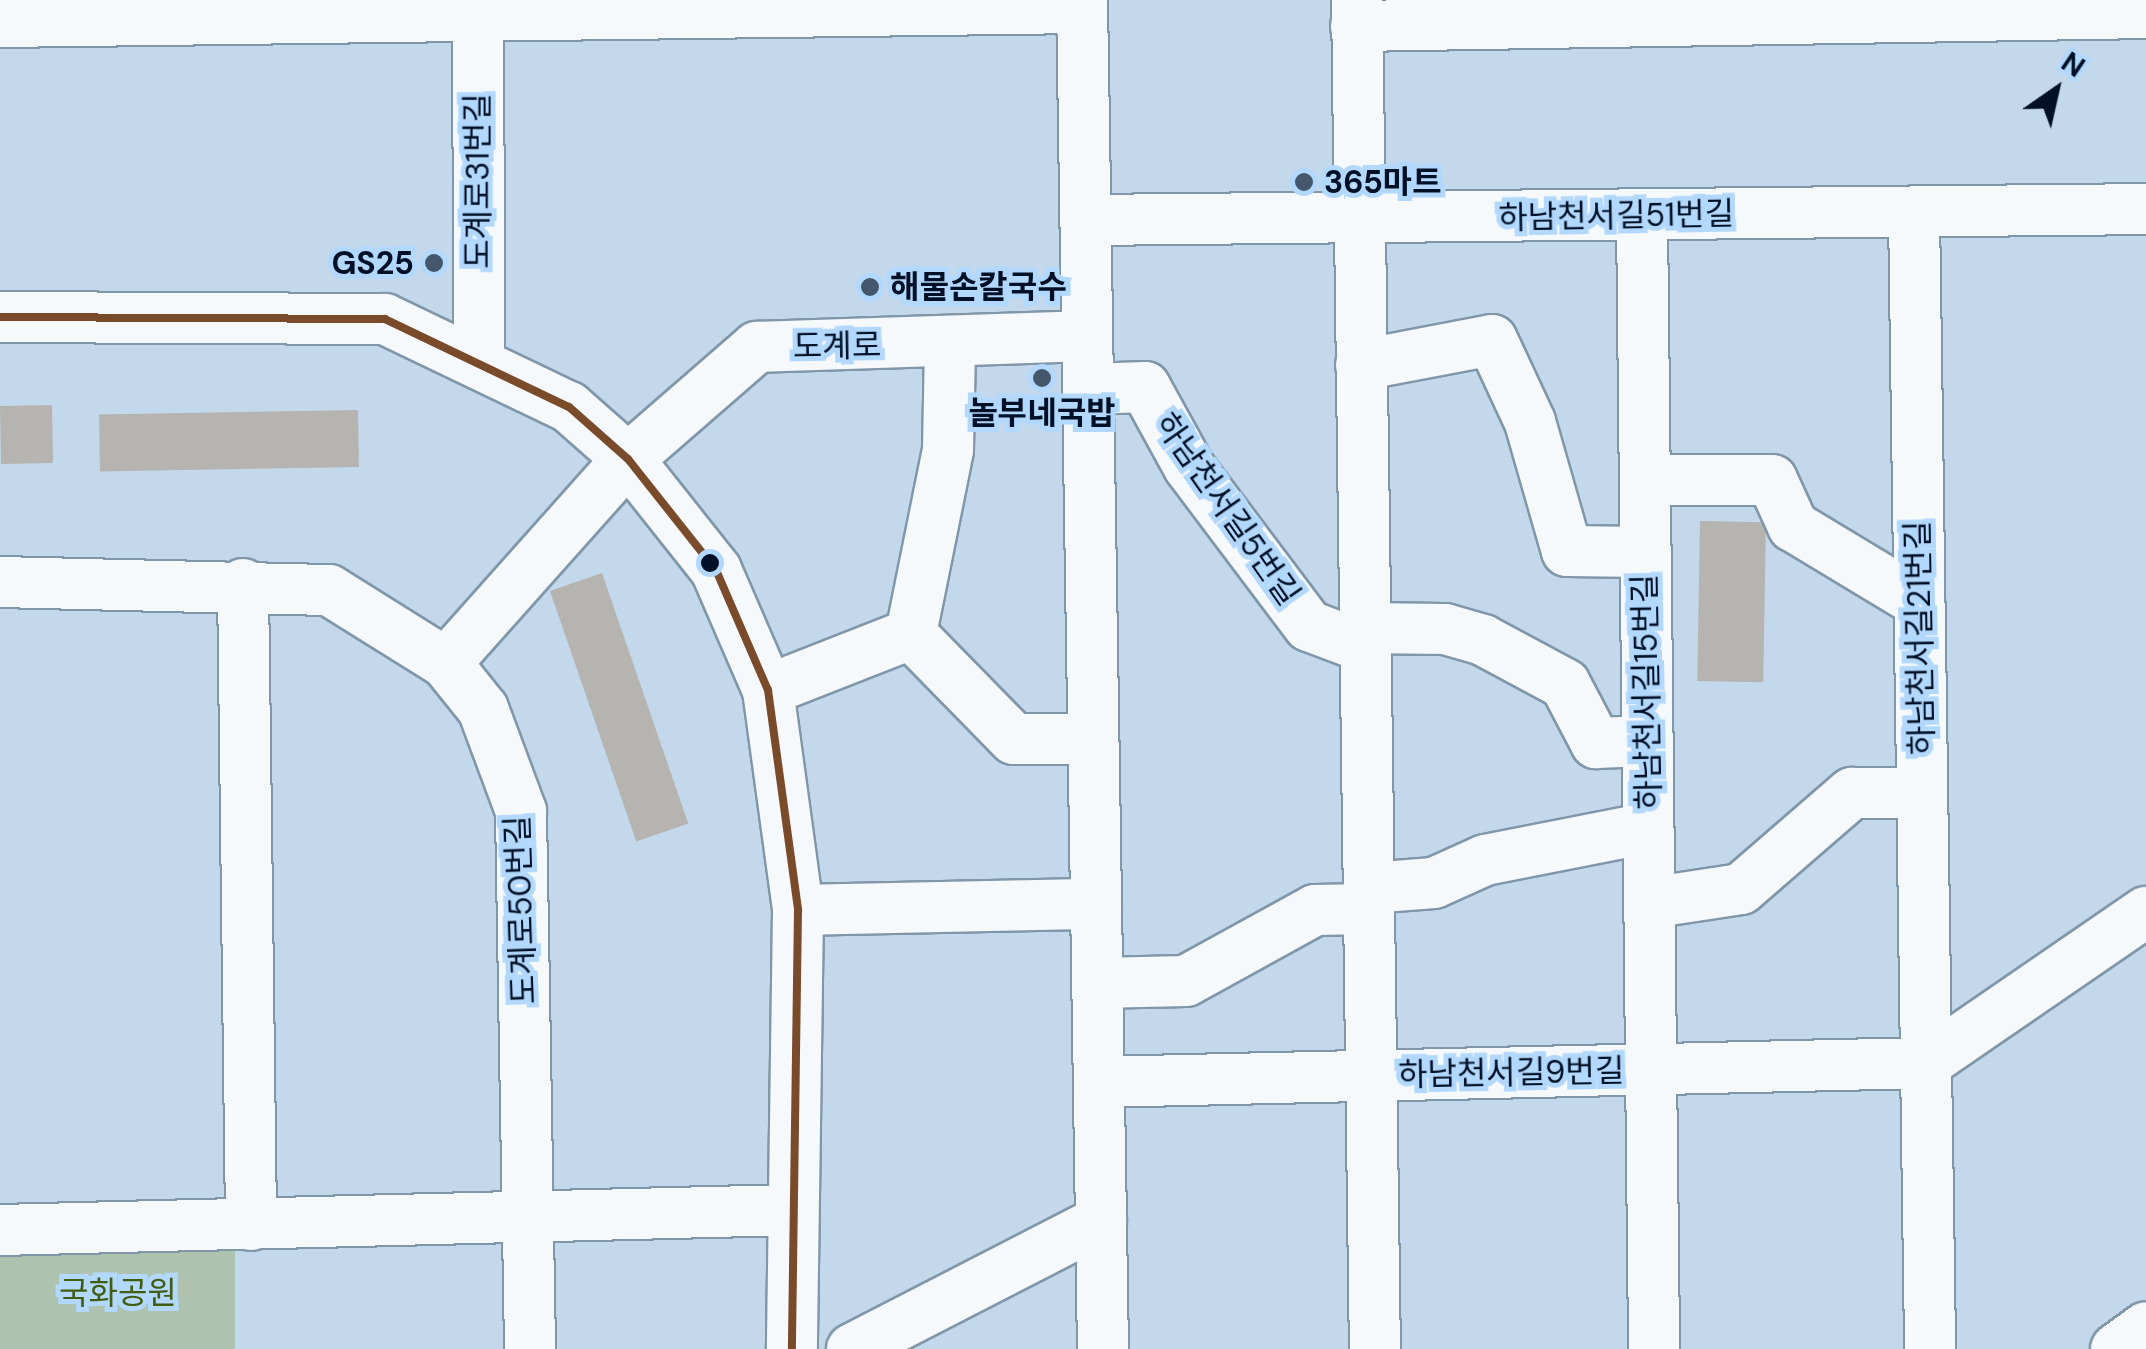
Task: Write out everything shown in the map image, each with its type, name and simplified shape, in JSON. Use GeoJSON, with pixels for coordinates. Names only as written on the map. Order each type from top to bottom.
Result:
{"type":"FeatureCollection","features":[{"type":"Feature","properties":{"kind":"street"},"geometry":{"type":"LineString","coordinates":[[0,22],[196,10],[1082,4],[1102,1349]]}},
{"type":"Feature","properties":{"kind":"street","name":"도계로31번길"},"geometry":{"type":"LineString","coordinates":[[478,7],[479,362]]}},
{"type":"Feature","properties":{"kind":"street","name":"하남천서길9번길"},"geometry":{"type":"LineString","coordinates":[[1375,1349],[1356,13],[2146,13]]}},
{"type":"Feature","properties":{"kind":"street","name":"하남천서길51번길"},"geometry":{"type":"LineString","coordinates":[[1086,220],[2146,209]]}},
{"type":"Feature","properties":{"kind":"street","name":"하남천서길21번길"},"geometry":{"type":"LineString","coordinates":[[1914,212],[1930,1349]]}},
{"type":"Feature","properties":{"kind":"street","name":"하남천서길15번길"},"geometry":{"type":"LineString","coordinates":[[1642,216],[1654,1349]]}},
{"type":"Feature","properties":{"kind":"street"},"geometry":{"type":"LineString","coordinates":[[0,317],[384,319],[569,407],[628,459],[716,570],[768,690],[798,910],[790,1210],[792,1349]]}},
{"type":"Feature","properties":{"kind":"street","name":"도계로"},"geometry":{"type":"LineString","coordinates":[[446,663],[628,459],[756,347],[950,345],[1087,336]]}},
{"type":"Feature","properties":{"kind":"street"},"geometry":{"type":"LineString","coordinates":[[1361,365],[1492,340],[1530,422],[1567,550],[1646,552]]}},
{"type":"Feature","properties":{"kind":"street"},"geometry":{"type":"LineString","coordinates":[[911,634],[948,450],[950,345]]}},
{"type":"Feature","properties":{"kind":"street","name":"하남천서길5번길"},"geometry":{"type":"LineString","coordinates":[[1088,389],[1145,387],[1190,467],[1309,626],[1365,638]]}},
{"type":"Feature","properties":{"kind":"street"},"geometry":{"type":"LineString","coordinates":[[1645,480],[1772,480],[1794,526],[1919,602]]}},
{"type":"Feature","properties":{"kind":"street","name":"도계로50번길"},"geometry":{"type":"LineString","coordinates":[[0,582],[243,584],[329,590],[446,663],[482,709],[520,811],[530,1349]]}},
{"type":"Feature","properties":{"kind":"street"},"geometry":{"type":"LineString","coordinates":[[243,584],[251,1225]]}},
{"type":"Feature","properties":{"kind":"street"},"geometry":{"type":"LineString","coordinates":[[1365,638],[1445,630],[1482,640],[1565,684],[1596,744],[1648,741]]}},
{"type":"Feature","properties":{"kind":"street"},"geometry":{"type":"LineString","coordinates":[[768,690],[911,634]]}},
{"type":"Feature","properties":{"kind":"street"},"geometry":{"type":"LineString","coordinates":[[911,634],[1014,739],[1093,739]]}},
{"type":"Feature","properties":{"kind":"street"},"geometry":{"type":"LineString","coordinates":[[1650,903],[1740,889],[1852,793],[1922,792]]}},
{"type":"Feature","properties":{"kind":"street"},"geometry":{"type":"LineString","coordinates":[[1097,982],[1186,981],[1315,910],[1434,882],[1485,860],[1648,828]]}},
{"type":"Feature","properties":{"kind":"street"},"geometry":{"type":"LineString","coordinates":[[798,910],[1096,904]]}},
{"type":"Feature","properties":{"kind":"street"},"geometry":{"type":"LineString","coordinates":[[1651,1069],[1926,1063],[2146,912]]}},
{"type":"Feature","properties":{"kind":"street","name":"하남천서길9번길"},"geometry":{"type":"LineString","coordinates":[[1371,1076],[1651,1069]]}},
{"type":"Feature","properties":{"kind":"street"},"geometry":{"type":"LineString","coordinates":[[1098,1082],[1371,1076]]}},
{"type":"Feature","properties":{"kind":"street"},"geometry":{"type":"LineString","coordinates":[[0,1230],[530,1220],[790,1210]]}},
{"type":"Feature","properties":{"kind":"street"},"geometry":{"type":"LineString","coordinates":[[852,1349],[1100,1222]]}},
{"type":"Feature","properties":{"kind":"street"},"geometry":{"type":"LineString","coordinates":[[2116,1349],[2146,1327]]}},
{"type":"Feature","properties":{"kind":"green space","name":"국화공원"},"geometry":{"type":"Polygon","coordinates":[[[0,1238],[235,1238],[235,1349],[0,1349],[0,1238]]]}},
{"type":"Feature","properties":{"kind":"building"},"geometry":{"type":"Polygon","coordinates":[[[52,405],[53,463],[1,464],[0,406],[52,405]]]}},
{"type":"Feature","properties":{"kind":"building"},"geometry":{"type":"Polygon","coordinates":[[[358,410],[359,467],[100,472],[99,415],[358,410]]]}},
{"type":"Feature","properties":{"kind":"building"},"geometry":{"type":"Polygon","coordinates":[[[1700,521],[1766,522],[1763,682],[1697,681],[1700,521]]]}},
{"type":"Feature","properties":{"kind":"building"},"geometry":{"type":"Polygon","coordinates":[[[602,573],[688,824],[636,841],[550,591],[602,573]]]}},
{"type":"Feature","properties":{"kind":"transit line"},"geometry":{"type":"LineString","coordinates":[[0,317],[385,319],[569,407],[628,459],[716,570],[768,690],[798,910],[792,1349]]}},
{"type":"Feature","properties":{"kind":"place","name":"365마트"},"geometry":{"type":"Point","coordinates":[1304,182]}},
{"type":"Feature","properties":{"kind":"place","name":"GS25"},"geometry":{"type":"Point","coordinates":[434,263]}},
{"type":"Feature","properties":{"kind":"place","name":"해물손칼국수"},"geometry":{"type":"Point","coordinates":[870,287]}},
{"type":"Feature","properties":{"kind":"place","name":"놀부네국밥"},"geometry":{"type":"Point","coordinates":[1042,378]}}]}
